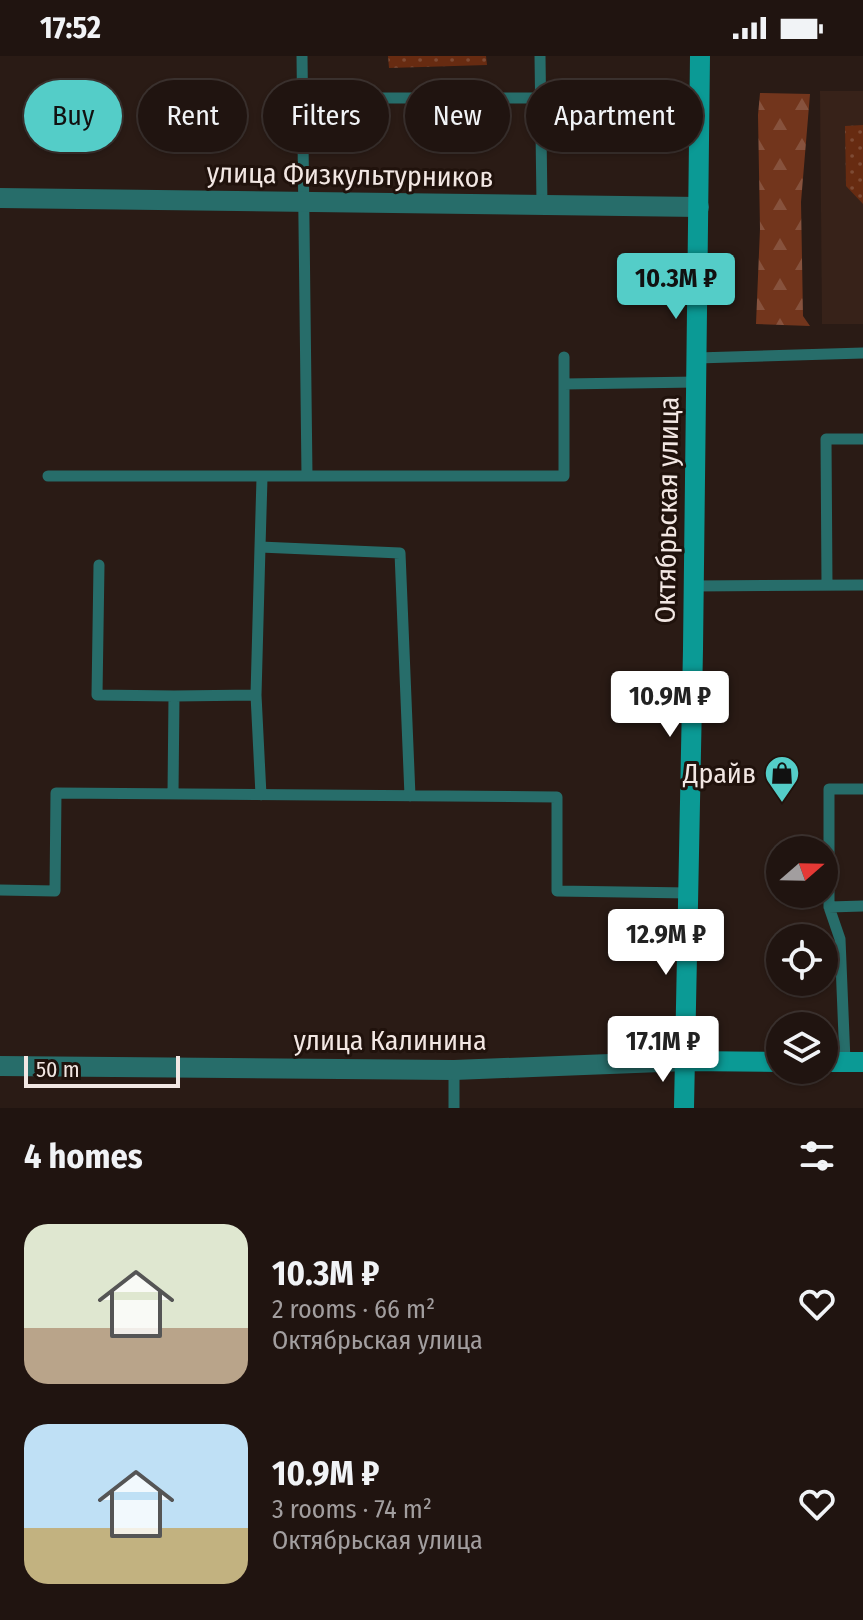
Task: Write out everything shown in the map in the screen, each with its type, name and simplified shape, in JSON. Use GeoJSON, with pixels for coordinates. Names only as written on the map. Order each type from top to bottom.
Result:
{"type":"FeatureCollection","features":[{"type":"Feature","properties":{"kind":"main road","name":"Октябрьская улица"},"geometry":{"type":"LineString","coordinates":[[684,1108],[700,56]]}},
{"type":"Feature","properties":{"kind":"main road","name":"улица Калинина"},"geometry":{"type":"LineString","coordinates":[[686,1061],[766,1062]]}},
{"type":"Feature","properties":{"kind":"street","name":"улица Физкультурников"},"geometry":{"type":"LineString","coordinates":[[0,198],[699,207]]}},
{"type":"Feature","properties":{"kind":"street","name":"улица Калинина"},"geometry":{"type":"LineString","coordinates":[[0,1066],[454,1070],[686,1061]]}},
{"type":"Feature","properties":{"kind":"lane"},"geometry":{"type":"LineString","coordinates":[[302,56],[307,476]]}},
{"type":"Feature","properties":{"kind":"lane"},"geometry":{"type":"LineString","coordinates":[[540,56],[541,80]]}},
{"type":"Feature","properties":{"kind":"lane"},"geometry":{"type":"LineString","coordinates":[[389,98],[526,98]]}},
{"type":"Feature","properties":{"kind":"lane"},"geometry":{"type":"LineString","coordinates":[[542,152],[542,205]]}},
{"type":"Feature","properties":{"kind":"lane"},"geometry":{"type":"LineString","coordinates":[[697,358],[863,353]]}},
{"type":"Feature","properties":{"kind":"lane"},"geometry":{"type":"LineString","coordinates":[[48,476],[564,476],[564,357]]}},
{"type":"Feature","properties":{"kind":"lane"},"geometry":{"type":"LineString","coordinates":[[564,384],[697,382]]}},
{"type":"Feature","properties":{"kind":"lane"},"geometry":{"type":"LineString","coordinates":[[827,585],[826,439],[863,439]]}},
{"type":"Feature","properties":{"kind":"lane"},"geometry":{"type":"LineString","coordinates":[[261,795],[256,695],[262,478]]}},
{"type":"Feature","properties":{"kind":"lane"},"geometry":{"type":"LineString","coordinates":[[260,547],[400,553],[410,796]]}},
{"type":"Feature","properties":{"kind":"lane"},"geometry":{"type":"LineString","coordinates":[[99,565],[97,695],[256,695]]}},
{"type":"Feature","properties":{"kind":"lane"},"geometry":{"type":"LineString","coordinates":[[694,586],[863,585]]}},
{"type":"Feature","properties":{"kind":"lane"},"geometry":{"type":"LineString","coordinates":[[173,794],[174,696]]}},
{"type":"Feature","properties":{"kind":"lane"},"geometry":{"type":"LineString","coordinates":[[829,836],[829,789],[863,789]]}},
{"type":"Feature","properties":{"kind":"lane"},"geometry":{"type":"LineString","coordinates":[[0,890],[55,891],[56,793],[557,797],[557,891],[689,893]]}},
{"type":"Feature","properties":{"kind":"lane"},"geometry":{"type":"LineString","coordinates":[[838,907],[863,906]]}},
{"type":"Feature","properties":{"kind":"lane"},"geometry":{"type":"LineString","coordinates":[[829,908],[840,939],[844,1062]]}},
{"type":"Feature","properties":{"kind":"lane"},"geometry":{"type":"LineString","coordinates":[[454,1070],[454,1108]]}},
{"type":"Feature","properties":{"kind":"shaded area"},"geometry":{"type":"Polygon","coordinates":[[[388,56],[486,56],[487,65],[389,68],[388,56]]]}},
{"type":"Feature","properties":{"kind":"shaded area"},"geometry":{"type":"Polygon","coordinates":[[[820,91],[863,91],[863,324],[822,324],[820,91]]]}},
{"type":"Feature","properties":{"kind":"shaded area"},"geometry":{"type":"Polygon","coordinates":[[[863,125],[863,204],[846,186],[845,126],[863,125]]]}},
{"type":"Feature","properties":{"kind":"green space"},"geometry":{"type":"Polygon","coordinates":[[[760,93],[810,94],[801,202],[803,316],[810,326],[756,324],[760,93]]]}},
{"type":"Feature","properties":{"kind":"place","name":"Драйв"},"geometry":{"type":"Point","coordinates":[782,804]}}]}
